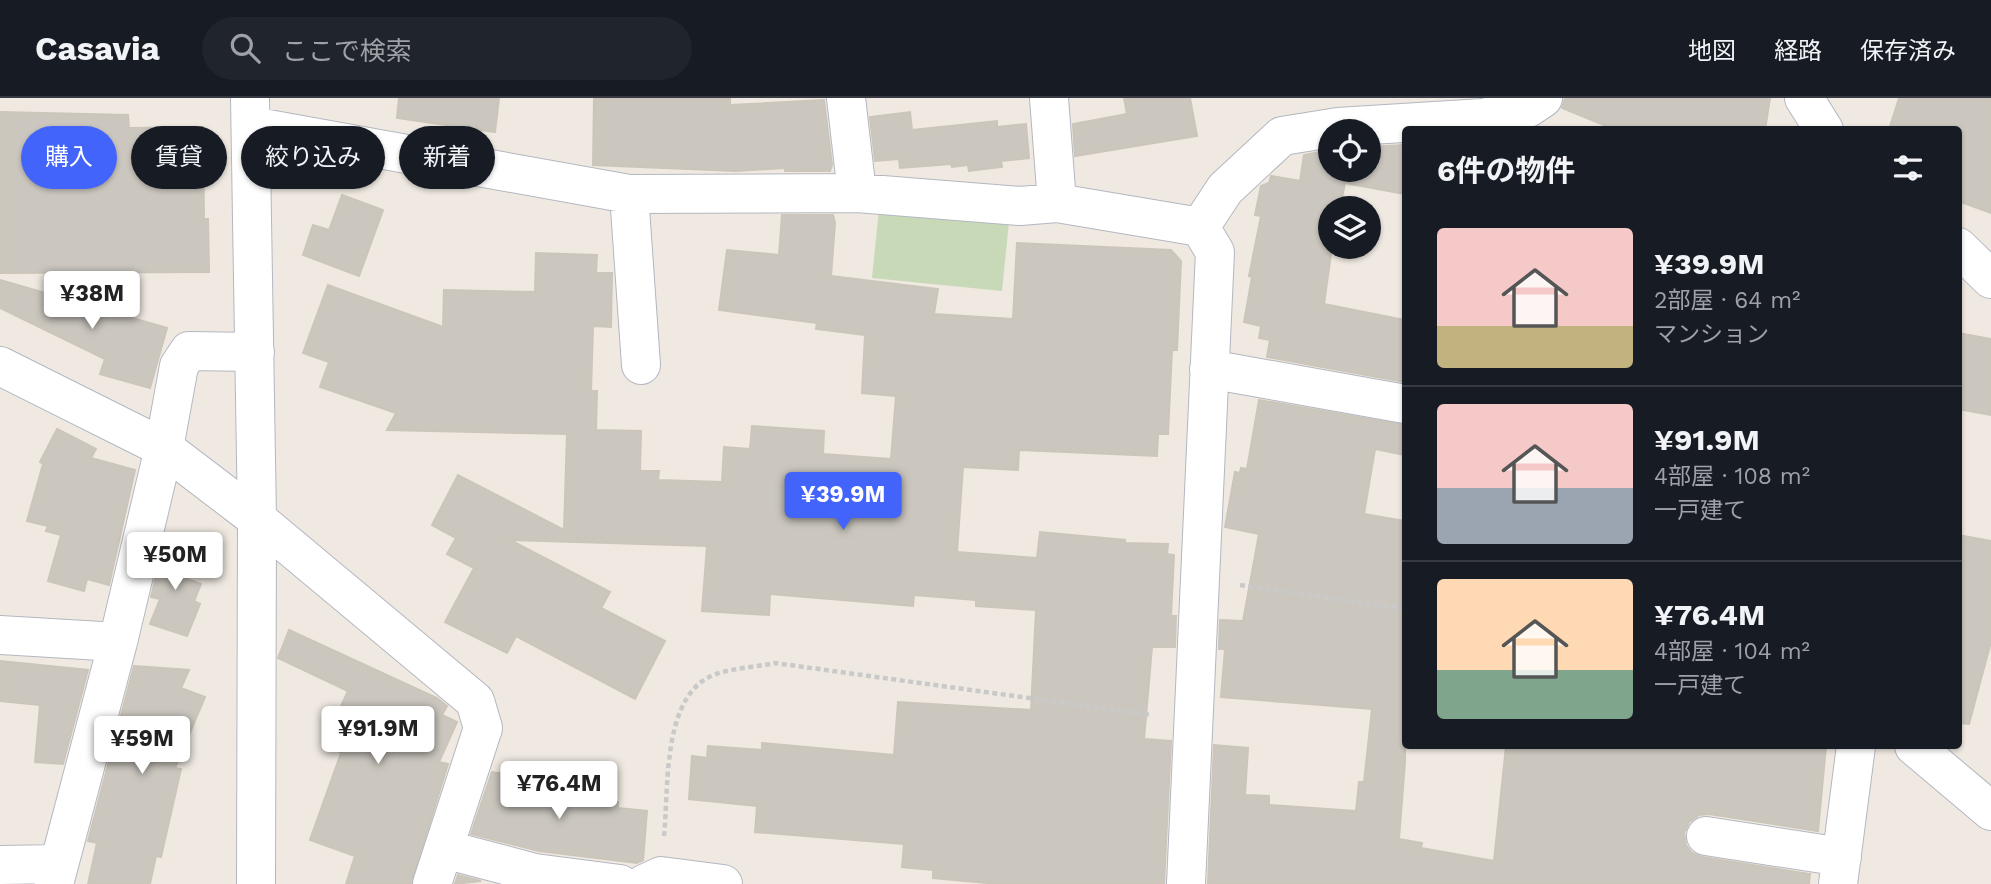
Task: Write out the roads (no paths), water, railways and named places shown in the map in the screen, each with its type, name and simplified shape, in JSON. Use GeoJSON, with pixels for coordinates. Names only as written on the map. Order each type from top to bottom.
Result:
{"type":"FeatureCollection","features":[{"type":"Feature","properties":{"kind":"street"},"geometry":{"type":"LineString","coordinates":[[846,98],[857,193]]}},
{"type":"Feature","properties":{"kind":"street"},"geometry":{"type":"LineString","coordinates":[[1049,98],[1058,203]]}},
{"type":"Feature","properties":{"kind":"street"},"geometry":{"type":"LineString","coordinates":[[1200,227],[1225,189],[1282,136],[1338,127],[1483,118],[1528,108],[1543,98]]}},
{"type":"Feature","properties":{"kind":"street"},"geometry":{"type":"LineString","coordinates":[[1804,98],[1822,126]]}},
{"type":"Feature","properties":{"kind":"street"},"geometry":{"type":"LineString","coordinates":[[256,884],[257,519],[251,112],[629,194],[857,193],[1020,206],[1058,203],[1200,227],[1215,252],[1186,884]]}},
{"type":"Feature","properties":{"kind":"street"},"geometry":{"type":"LineString","coordinates":[[629,194],[640,365]]}},
{"type":"Feature","properties":{"kind":"street"},"geometry":{"type":"LineString","coordinates":[[1962,252],[1991,279]]}},
{"type":"Feature","properties":{"kind":"street"},"geometry":{"type":"LineString","coordinates":[[0,865],[57,874],[118,642],[164,448],[179,366],[189,351],[255,352]]}},
{"type":"Feature","properties":{"kind":"street"},"geometry":{"type":"LineString","coordinates":[[0,366],[164,448],[257,519],[475,701],[483,728],[438,867],[535,873],[620,884]]}},
{"type":"Feature","properties":{"kind":"street"},"geometry":{"type":"LineString","coordinates":[[1209,369],[1402,403]]}},
{"type":"Feature","properties":{"kind":"street"},"geometry":{"type":"LineString","coordinates":[[0,635],[118,642]]}},
{"type":"Feature","properties":{"kind":"street"},"geometry":{"type":"LineString","coordinates":[[1706,836],[1840,870],[1856,749]]}},
{"type":"Feature","properties":{"kind":"street"},"geometry":{"type":"LineString","coordinates":[[1918,749],[1991,811]]}},
{"type":"Feature","properties":{"kind":"street"},"geometry":{"type":"LineString","coordinates":[[652,880],[723,884]]}}]}
